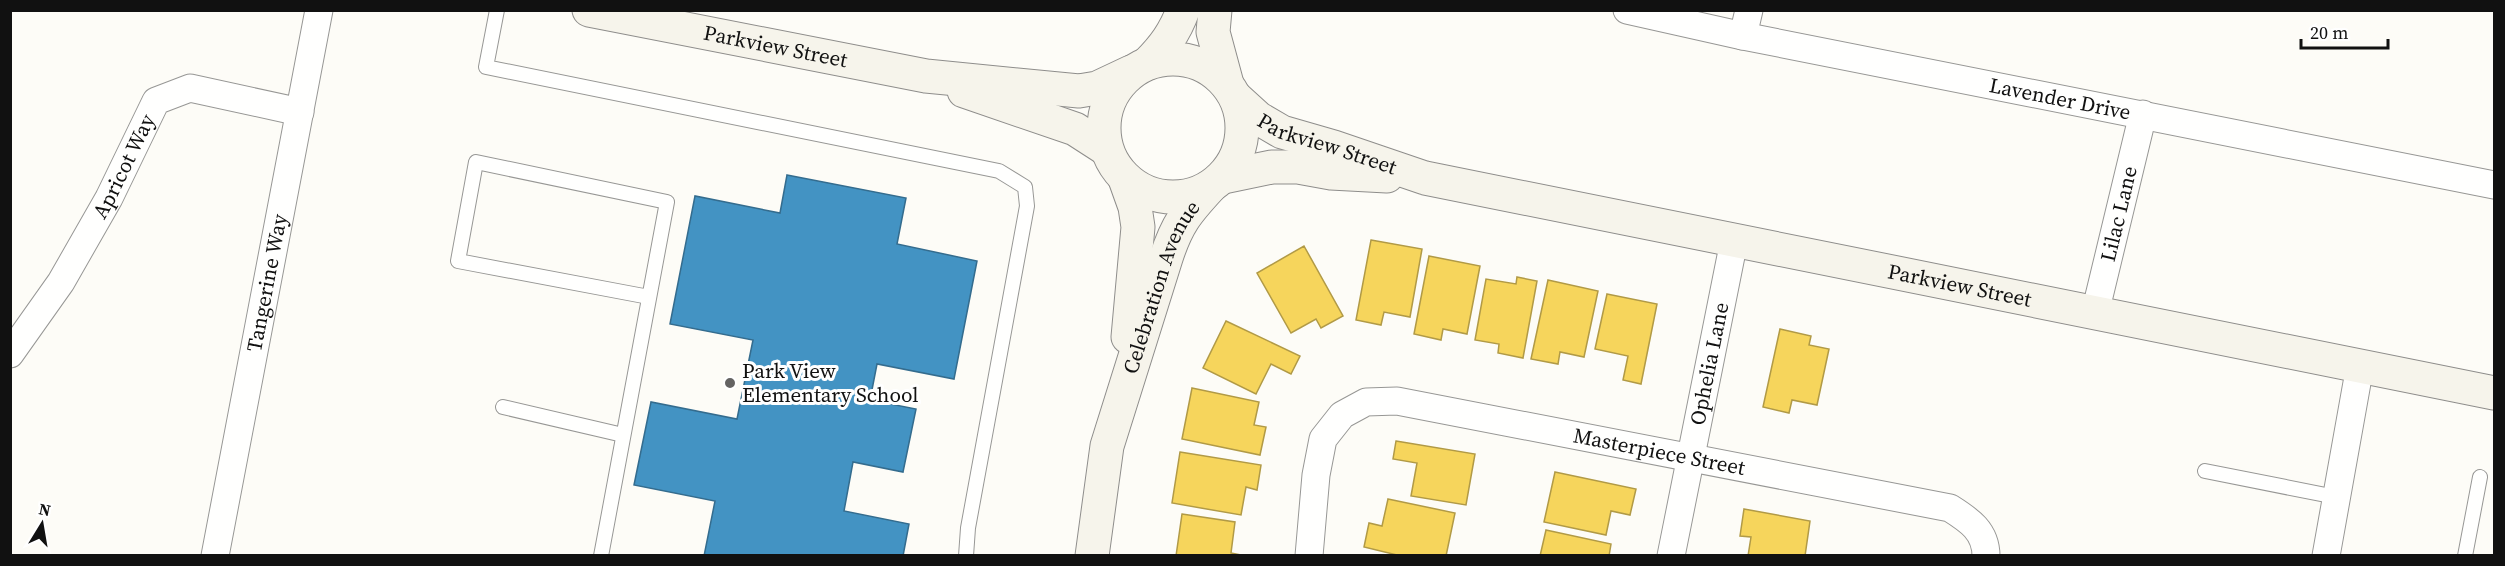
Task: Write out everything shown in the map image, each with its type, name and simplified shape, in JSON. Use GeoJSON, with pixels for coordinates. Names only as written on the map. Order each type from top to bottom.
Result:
{"type":"FeatureCollection","features":[{"type":"Feature","properties":{"kind":"street","name":"Tangerine Way"},"geometry":{"type":"LineString","coordinates":[[215,555],[320,10]]}},
{"type":"Feature","properties":{"kind":"street","name":"Parkview Street"},"geometry":{"type":"LineString","coordinates":[[589,10],[926,76],[1080,91],[1097,88],[1139,68]]}},
{"type":"Feature","properties":{"kind":"street"},"geometry":{"type":"LineString","coordinates":[[1183,10],[1177,27],[1165,45],[1118,84],[1107,107],[1103,132],[1106,149],[1113,165],[1125,179],[1157,196],[1175,198],[1193,195],[1216,182],[1235,160],[1242,140],[1242,118],[1213,32],[1215,10]]}},
{"type":"Feature","properties":{"kind":"street","name":"Lavender Drive"},"geometry":{"type":"LineString","coordinates":[[1627,10],[1746,23],[2144,114],[2494,185]]}},
{"type":"Feature","properties":{"kind":"street"},"geometry":{"type":"LineString","coordinates":[[1139,68],[1169,58],[1191,61],[1211,69],[1231,91]]}},
{"type":"Feature","properties":{"kind":"street","name":"Parkview Street"},"geometry":{"type":"LineString","coordinates":[[926,76],[1017,110],[1058,122],[1075,129],[1106,149]]}},
{"type":"Feature","properties":{"kind":"street","name":"Apricot Way"},"geometry":{"type":"LineString","coordinates":[[10,354],[61,282],[109,198],[156,101],[189,88],[300,112]]}},
{"type":"Feature","properties":{"kind":"street","name":"Parkview Street"},"geometry":{"type":"LineString","coordinates":[[1231,91],[1258,118],[1282,132],[1425,178],[2494,393]]}},
{"type":"Feature","properties":{"kind":"street","name":"Lilac Lane"},"geometry":{"type":"LineString","coordinates":[[2095,314],[2144,114]]}},
{"type":"Feature","properties":{"kind":"street","name":"Parkview Street"},"geometry":{"type":"LineString","coordinates":[[1216,182],[1272,167],[1298,167],[1331,173],[1425,178]]}},
{"type":"Feature","properties":{"kind":"street","name":"Celebration Avenue"},"geometry":{"type":"LineString","coordinates":[[1123,393],[1138,226],[1135,207],[1125,179]]}},
{"type":"Feature","properties":{"kind":"street","name":"Celebration Avenue"},"geometry":{"type":"LineString","coordinates":[[1092,555],[1107,446],[1174,234],[1185,213],[1216,182]]}},
{"type":"Feature","properties":{"kind":"street","name":"Ophelia Lane"},"geometry":{"type":"LineString","coordinates":[[1671,555],[1734,241]]}},
{"type":"Feature","properties":{"kind":"street"},"geometry":{"type":"LineString","coordinates":[[2326,555],[2360,366]]}},
{"type":"Feature","properties":{"kind":"street","name":"Masterpiece Street"},"geometry":{"type":"LineString","coordinates":[[1309,555],[1316,475],[1323,439],[1342,415],[1366,402],[1397,401],[1950,508],[1975,524],[1986,555]]}},
{"type":"Feature","properties":{"kind":"lane"},"geometry":{"type":"LineString","coordinates":[[496,10],[486,67],[999,171],[1025,187],[1027,206],[968,528],[966,555]]}},
{"type":"Feature","properties":{"kind":"lane"},"geometry":{"type":"LineString","coordinates":[[601,555],[667,202],[476,162],[458,261],[649,297]]}},
{"type":"Feature","properties":{"kind":"lane"},"geometry":{"type":"LineString","coordinates":[[503,407],[623,435]]}},
{"type":"Feature","properties":{"kind":"lane"},"geometry":{"type":"LineString","coordinates":[[2205,471],[2336,497]]}},
{"type":"Feature","properties":{"kind":"lane"},"geometry":{"type":"LineString","coordinates":[[2465,555],[2480,477]]}},
{"type":"Feature","properties":{"kind":"building: Homes"},"geometry":{"type":"Polygon","coordinates":[[[1371,240],[1422,249],[1410,317],[1384,312],[1381,325],[1356,320],[1371,240]]]}},
{"type":"Feature","properties":{"kind":"building: Homes"},"geometry":{"type":"Polygon","coordinates":[[[1304,246],[1343,316],[1321,328],[1316,319],[1291,333],[1257,273],[1304,246]]]}},
{"type":"Feature","properties":{"kind":"building: Homes"},"geometry":{"type":"Polygon","coordinates":[[[1429,256],[1480,266],[1467,334],[1443,329],[1441,340],[1414,334],[1429,256]]]}},
{"type":"Feature","properties":{"kind":"building: Homes"},"geometry":{"type":"Polygon","coordinates":[[[1517,277],[1537,281],[1523,358],[1498,353],[1499,344],[1475,340],[1486,279],[1516,284],[1517,277]]]}},
{"type":"Feature","properties":{"kind":"building: Homes"},"geometry":{"type":"Polygon","coordinates":[[[1548,280],[1598,291],[1584,357],[1560,352],[1558,364],[1531,359],[1548,280]]]}},
{"type":"Feature","properties":{"kind":"building: Homes"},"geometry":{"type":"Polygon","coordinates":[[[1607,294],[1657,304],[1641,384],[1623,380],[1628,356],[1595,349],[1607,294]]]}},
{"type":"Feature","properties":{"kind":"building: Homes"},"geometry":{"type":"Polygon","coordinates":[[[1226,321],[1300,356],[1291,374],[1271,364],[1256,394],[1203,368],[1226,321]]]}},
{"type":"Feature","properties":{"kind":"building: Homes"},"geometry":{"type":"Polygon","coordinates":[[[1780,329],[1811,336],[1809,345],[1829,349],[1817,405],[1792,400],[1789,413],[1763,407],[1780,329]]]}},
{"type":"Feature","properties":{"kind":"building: Homes"},"geometry":{"type":"Polygon","coordinates":[[[1192,388],[1259,402],[1254,425],[1266,427],[1260,455],[1182,439],[1192,388]]]}},
{"type":"Feature","properties":{"kind":"building: Homes"},"geometry":{"type":"Polygon","coordinates":[[[1396,441],[1475,454],[1466,505],[1411,496],[1417,463],[1393,459],[1396,441]]]}},
{"type":"Feature","properties":{"kind":"building: Homes"},"geometry":{"type":"Polygon","coordinates":[[[1180,452],[1261,465],[1257,490],[1246,487],[1241,515],[1172,503],[1180,452]]]}},
{"type":"Feature","properties":{"kind":"building: Homes"},"geometry":{"type":"Polygon","coordinates":[[[1555,472],[1636,489],[1630,515],[1611,511],[1606,535],[1544,522],[1555,472]]]}},
{"type":"Feature","properties":{"kind":"building: Homes"},"geometry":{"type":"Polygon","coordinates":[[[1388,499],[1455,513],[1446,556],[1401,556],[1364,547],[1369,523],[1382,526],[1388,499]]]}},
{"type":"Feature","properties":{"kind":"building: Homes"},"geometry":{"type":"Polygon","coordinates":[[[1744,509],[1810,521],[1805,556],[1748,556],[1751,537],[1740,536],[1744,509]]]}},
{"type":"Feature","properties":{"kind":"building: Homes"},"geometry":{"type":"Polygon","coordinates":[[[1182,514],[1235,522],[1231,553],[1246,556],[1176,556],[1182,514]]]}},
{"type":"Feature","properties":{"kind":"building: Homes"},"geometry":{"type":"Polygon","coordinates":[[[1546,530],[1611,544],[1609,556],[1540,556],[1546,530]]]}},
{"type":"Feature","properties":{"kind":"building: Schools"},"geometry":{"type":"Polygon","coordinates":[[[787,175],[906,198],[897,244],[977,261],[954,379],[877,364],[870,400],[916,409],[903,472],[853,462],[844,511],[909,524],[903,556],[704,556],[715,501],[634,485],[651,402],[737,419],[753,340],[670,324],[695,196],[780,213],[787,175]]]}},
{"type":"Feature","properties":{"kind":"place","name":"Park View Elementary School"},"geometry":{"type":"Point","coordinates":[730,383]}}]}
